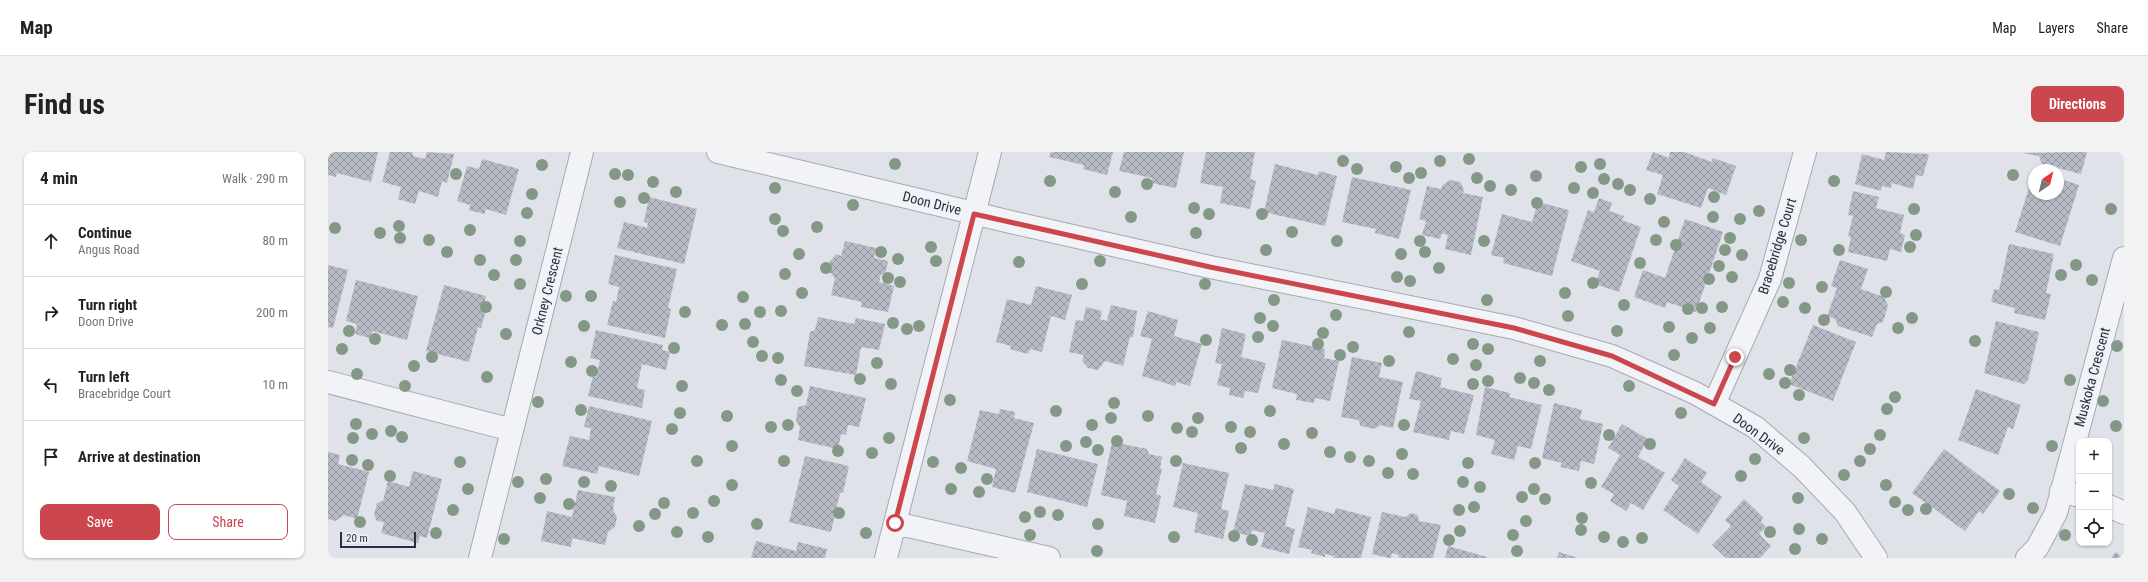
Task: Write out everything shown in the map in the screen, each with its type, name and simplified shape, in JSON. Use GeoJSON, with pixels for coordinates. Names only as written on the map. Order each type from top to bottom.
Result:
{"type":"FeatureCollection","features":[{"type":"Feature","properties":{"kind":"street","name":"Orkney Crescent"},"geometry":{"type":"LineString","coordinates":[[480,558],[582,152]]}},
{"type":"Feature","properties":{"kind":"street","name":"Doon Drive"},"geometry":{"type":"LineString","coordinates":[[718,152],[974,214],[1210,267],[1514,328],[1612,356],[1714,404],[1755,427],[1802,467],[1845,512],[1876,558]]}},
{"type":"Feature","properties":{"kind":"street"},"geometry":{"type":"LineString","coordinates":[[886,558],[990,152]]}},
{"type":"Feature","properties":{"kind":"street","name":"Bracebridge Court"},"geometry":{"type":"LineString","coordinates":[[1714,404],[1770,279],[1805,152]]}},
{"type":"Feature","properties":{"kind":"street","name":"Muskoka Crescent"},"geometry":{"type":"LineString","coordinates":[[2027,558],[2037,548],[2056,513],[2070,493],[2124,258]]}},
{"type":"Feature","properties":{"kind":"street"},"geometry":{"type":"LineString","coordinates":[[328,382],[512,430]]}},
{"type":"Feature","properties":{"kind":"street"},"geometry":{"type":"LineString","coordinates":[[2112,507],[2124,513]]}},
{"type":"Feature","properties":{"kind":"street"},"geometry":{"type":"LineString","coordinates":[[895,523],[1049,558]]}},
{"type":"Feature","properties":{"kind":"building"},"geometry":{"type":"Polygon","coordinates":[[[328,152],[378,152],[371,182],[337,173],[336,177],[328,175],[328,152]]]}},
{"type":"Feature","properties":{"kind":"building"},"geometry":{"type":"Polygon","coordinates":[[[390,152],[411,152],[413,153],[413,156],[425,159],[427,152],[454,154],[447,183],[442,181],[438,197],[419,191],[415,204],[398,199],[401,187],[382,182],[390,152]]]}},
{"type":"Feature","properties":{"kind":"building"},"geometry":{"type":"Polygon","coordinates":[[[1051,152],[1113,152],[1107,175],[1083,169],[1084,165],[1049,157],[1051,152]]]}},
{"type":"Feature","properties":{"kind":"building"},"geometry":{"type":"Polygon","coordinates":[[[1124,152],[1184,152],[1176,188],[1151,183],[1152,178],[1119,171],[1124,152]]]}},
{"type":"Feature","properties":{"kind":"building"},"geometry":{"type":"Polygon","coordinates":[[[1206,152],[1255,152],[1250,179],[1256,181],[1250,209],[1220,203],[1223,187],[1200,183],[1206,152]]]}},
{"type":"Feature","properties":{"kind":"building"},"geometry":{"type":"Polygon","coordinates":[[[1653,152],[1669,158],[1670,152],[1684,152],[1712,162],[1713,158],[1736,166],[1726,195],[1708,188],[1701,208],[1657,194],[1663,175],[1646,170],[1653,152]]]}},
{"type":"Feature","properties":{"kind":"building"},"geometry":{"type":"Polygon","coordinates":[[[1886,152],[1929,154],[1923,176],[1916,175],[1913,189],[1892,183],[1891,188],[1882,186],[1881,191],[1855,184],[1862,154],[1884,160],[1886,152]]]}},
{"type":"Feature","properties":{"kind":"building"},"geometry":{"type":"Polygon","coordinates":[[[2087,152],[2081,174],[2064,170],[2064,164],[2042,164],[2039,156],[2022,153],[2087,152]]]}},
{"type":"Feature","properties":{"kind":"building"},"geometry":{"type":"Polygon","coordinates":[[[482,159],[519,169],[506,215],[486,209],[484,214],[469,210],[470,205],[457,201],[467,166],[479,169],[482,159]]]}},
{"type":"Feature","properties":{"kind":"building"},"geometry":{"type":"Polygon","coordinates":[[[1275,164],[1318,175],[1319,171],[1337,176],[1325,226],[1264,212],[1275,164]]]}},
{"type":"Feature","properties":{"kind":"building"},"geometry":{"type":"Polygon","coordinates":[[[1352,177],[1411,190],[1399,239],[1375,233],[1376,229],[1342,222],[1352,177]]]}},
{"type":"Feature","properties":{"kind":"building"},"geometry":{"type":"Polygon","coordinates":[[[1450,180],[1460,182],[1464,189],[1463,193],[1483,197],[1471,255],[1445,249],[1448,235],[1442,233],[1440,239],[1422,235],[1426,221],[1419,219],[1427,186],[1441,189],[1443,185],[1450,180]]]}},
{"type":"Feature","properties":{"kind":"building"},"geometry":{"type":"Polygon","coordinates":[[[2064,180],[2079,185],[2060,246],[2015,232],[2028,191],[2028,200],[2064,200],[2064,180]]]}},
{"type":"Feature","properties":{"kind":"building"},"geometry":{"type":"Polygon","coordinates":[[[1853,191],[1879,197],[1876,208],[1904,215],[1900,233],[1905,235],[1901,252],[1890,249],[1887,261],[1848,252],[1851,237],[1848,236],[1853,216],[1848,215],[1853,191]]]}},
{"type":"Feature","properties":{"kind":"building"},"geometry":{"type":"Polygon","coordinates":[[[649,197],[697,209],[684,264],[617,248],[624,222],[647,228],[648,223],[644,222],[649,197]]]}},
{"type":"Feature","properties":{"kind":"building"},"geometry":{"type":"Polygon","coordinates":[[[1599,198],[1612,203],[1609,211],[1624,216],[1622,220],[1641,227],[1619,292],[1595,284],[1600,271],[1571,261],[1588,210],[1594,212],[1599,198]]]}},
{"type":"Feature","properties":{"kind":"building"},"geometry":{"type":"Polygon","coordinates":[[[1538,202],[1569,210],[1552,276],[1503,263],[1504,258],[1491,255],[1502,214],[1532,222],[1538,202]]]}},
{"type":"Feature","properties":{"kind":"building"},"geometry":{"type":"Polygon","coordinates":[[[1685,219],[1723,232],[1696,312],[1667,302],[1665,308],[1634,297],[1643,270],[1665,278],[1685,219]]]}},
{"type":"Feature","properties":{"kind":"building"},"geometry":{"type":"Polygon","coordinates":[[[845,241],[876,248],[874,258],[888,261],[885,275],[881,274],[879,282],[894,286],[888,312],[861,307],[862,302],[831,295],[835,278],[828,270],[828,264],[836,254],[841,256],[845,241]]]}},
{"type":"Feature","properties":{"kind":"building"},"geometry":{"type":"Polygon","coordinates":[[[2009,244],[2054,254],[2046,293],[2051,294],[2045,320],[2014,313],[2015,308],[1991,302],[1994,289],[1999,290],[2009,244]]]}},
{"type":"Feature","properties":{"kind":"building"},"geometry":{"type":"Polygon","coordinates":[[[615,255],[677,269],[668,308],[671,309],[665,338],[607,325],[613,301],[616,302],[619,287],[608,284],[615,255]]]}},
{"type":"Feature","properties":{"kind":"building"},"geometry":{"type":"Polygon","coordinates":[[[1840,260],[1868,269],[1861,289],[1884,297],[1888,306],[1883,322],[1877,324],[1872,337],[1838,326],[1835,319],[1827,316],[1837,288],[1831,286],[1840,260]]]}},
{"type":"Feature","properties":{"kind":"building"},"geometry":{"type":"Polygon","coordinates":[[[328,265],[348,270],[333,328],[328,327],[328,265]]]}},
{"type":"Feature","properties":{"kind":"building"},"geometry":{"type":"Polygon","coordinates":[[[356,280],[418,296],[407,340],[372,331],[370,338],[355,334],[357,324],[346,321],[356,280]]]}},
{"type":"Feature","properties":{"kind":"building"},"geometry":{"type":"Polygon","coordinates":[[[444,285],[486,296],[483,308],[486,310],[481,328],[478,327],[469,362],[426,351],[444,285]]]}},
{"type":"Feature","properties":{"kind":"building"},"geometry":{"type":"Polygon","coordinates":[[[1036,286],[1072,295],[1065,320],[1051,316],[1042,352],[1030,349],[1028,354],[1010,349],[1011,346],[996,342],[1007,299],[1031,305],[1036,286]]]}},
{"type":"Feature","properties":{"kind":"building"},"geometry":{"type":"Polygon","coordinates":[[[1111,305],[1137,311],[1133,337],[1130,337],[1123,366],[1105,361],[1098,370],[1088,368],[1082,361],[1084,355],[1069,352],[1076,320],[1083,321],[1086,307],[1102,311],[1100,319],[1107,321],[1111,305]]]}},
{"type":"Feature","properties":{"kind":"building"},"geometry":{"type":"Polygon","coordinates":[[[1148,311],[1178,320],[1174,336],[1202,344],[1190,386],[1176,382],[1175,386],[1142,376],[1152,339],[1140,336],[1148,311]]]}},
{"type":"Feature","properties":{"kind":"building"},"geometry":{"type":"Polygon","coordinates":[[[818,317],[854,324],[856,318],[885,324],[879,350],[861,347],[856,375],[804,366],[810,332],[815,330],[818,317]]]}},
{"type":"Feature","properties":{"kind":"building"},"geometry":{"type":"Polygon","coordinates":[[[1996,321],[2039,332],[2028,380],[2024,384],[1984,373],[1996,321]]]}},
{"type":"Feature","properties":{"kind":"building"},"geometry":{"type":"Polygon","coordinates":[[[1813,325],[1856,342],[1833,401],[1789,384],[1813,325]]]}},
{"type":"Feature","properties":{"kind":"building"},"geometry":{"type":"Polygon","coordinates":[[[1222,328],[1246,334],[1241,357],[1266,363],[1258,393],[1245,391],[1243,398],[1229,395],[1230,388],[1217,385],[1222,364],[1215,363],[1222,328]]]}},
{"type":"Feature","properties":{"kind":"building"},"geometry":{"type":"Polygon","coordinates":[[[596,330],[663,345],[662,350],[670,352],[666,370],[642,364],[637,388],[645,390],[642,408],[588,396],[593,376],[596,377],[600,360],[590,358],[596,330]]]}},
{"type":"Feature","properties":{"kind":"building"},"geometry":{"type":"Polygon","coordinates":[[[1282,340],[1325,349],[1324,358],[1339,361],[1330,401],[1315,398],[1314,403],[1296,400],[1297,394],[1272,388],[1282,340]]]}},
{"type":"Feature","properties":{"kind":"building"},"geometry":{"type":"Polygon","coordinates":[[[1352,357],[1382,363],[1379,377],[1403,382],[1393,428],[1380,425],[1375,429],[1361,426],[1358,420],[1341,417],[1352,357]]]}},
{"type":"Feature","properties":{"kind":"building"},"geometry":{"type":"Polygon","coordinates":[[[1416,371],[1442,378],[1440,387],[1474,395],[1464,434],[1451,431],[1449,440],[1413,432],[1421,401],[1409,399],[1416,371]]]}},
{"type":"Feature","properties":{"kind":"building"},"geometry":{"type":"Polygon","coordinates":[[[810,386],[866,398],[859,427],[848,425],[846,435],[841,434],[838,449],[798,440],[800,427],[796,421],[798,407],[806,405],[810,386]]]}},
{"type":"Feature","properties":{"kind":"building"},"geometry":{"type":"Polygon","coordinates":[[[1485,387],[1510,393],[1509,397],[1542,405],[1531,449],[1518,446],[1514,460],[1491,454],[1495,440],[1476,435],[1485,387]]]}},
{"type":"Feature","properties":{"kind":"building"},"geometry":{"type":"Polygon","coordinates":[[[1976,389],[2021,405],[2013,429],[2008,427],[1998,455],[1958,440],[1976,389]]]}},
{"type":"Feature","properties":{"kind":"building"},"geometry":{"type":"Polygon","coordinates":[[[1554,403],[1582,410],[1580,419],[1603,424],[1594,464],[1581,461],[1579,471],[1560,467],[1562,463],[1542,458],[1554,403]]]}},
{"type":"Feature","properties":{"kind":"building"},"geometry":{"type":"Polygon","coordinates":[[[589,406],[652,421],[639,476],[599,466],[597,474],[562,466],[570,436],[589,440],[591,428],[584,427],[589,406]]]}},
{"type":"Feature","properties":{"kind":"building"},"geometry":{"type":"Polygon","coordinates":[[[1000,409],[1015,412],[1014,418],[1034,423],[1015,493],[992,487],[996,469],[967,461],[980,410],[999,414],[1000,409]]]}},
{"type":"Feature","properties":{"kind":"building"},"geometry":{"type":"Polygon","coordinates":[[[1622,424],[1648,439],[1638,457],[1665,473],[1643,510],[1631,503],[1626,511],[1610,501],[1614,494],[1601,487],[1620,455],[1608,448],[1622,424]]]}},
{"type":"Feature","properties":{"kind":"building"},"geometry":{"type":"Polygon","coordinates":[[[1112,442],[1147,449],[1149,454],[1162,457],[1160,468],[1162,469],[1156,494],[1161,496],[1155,523],[1124,516],[1127,501],[1101,495],[1112,442]]]}},
{"type":"Feature","properties":{"kind":"building"},"geometry":{"type":"Polygon","coordinates":[[[1037,449],[1098,464],[1087,507],[1027,492],[1037,449]]]}},
{"type":"Feature","properties":{"kind":"building"},"geometry":{"type":"Polygon","coordinates":[[[1944,449],[2000,491],[1983,514],[1979,511],[1965,531],[1912,493],[1944,449]]]}},
{"type":"Feature","properties":{"kind":"building"},"geometry":{"type":"Polygon","coordinates":[[[328,452],[340,455],[338,464],[369,472],[357,519],[344,515],[335,521],[328,519],[328,452]]]}},
{"type":"Feature","properties":{"kind":"building"},"geometry":{"type":"Polygon","coordinates":[[[805,456],[849,466],[843,493],[840,493],[831,532],[789,522],[805,456]]]}},
{"type":"Feature","properties":{"kind":"building"},"geometry":{"type":"Polygon","coordinates":[[[1685,458],[1707,473],[1701,482],[1722,497],[1698,534],[1663,510],[1679,486],[1671,480],[1685,458]]]}},
{"type":"Feature","properties":{"kind":"building"},"geometry":{"type":"Polygon","coordinates":[[[1183,463],[1229,473],[1221,509],[1229,511],[1223,539],[1194,532],[1198,513],[1173,507],[1183,463]]]}},
{"type":"Feature","properties":{"kind":"building"},"geometry":{"type":"Polygon","coordinates":[[[413,471],[442,479],[427,538],[420,536],[418,543],[381,533],[384,522],[377,521],[374,515],[377,503],[383,501],[388,481],[409,487],[413,471]]]}},
{"type":"Feature","properties":{"kind":"building"},"geometry":{"type":"Polygon","coordinates":[[[1245,484],[1273,490],[1275,484],[1294,489],[1285,526],[1295,529],[1289,554],[1261,547],[1265,533],[1252,530],[1250,536],[1233,532],[1245,484]]]}},
{"type":"Feature","properties":{"kind":"building"},"geometry":{"type":"Polygon","coordinates":[[[578,490],[615,497],[613,510],[617,517],[615,527],[608,532],[605,545],[572,538],[571,547],[541,541],[547,511],[572,517],[578,490]]]}},
{"type":"Feature","properties":{"kind":"building"},"geometry":{"type":"Polygon","coordinates":[[[1744,499],[1763,517],[1761,522],[1766,527],[1759,534],[1771,546],[1760,558],[1726,558],[1712,545],[1731,526],[1725,520],[1744,499]]]}},
{"type":"Feature","properties":{"kind":"building"},"geometry":{"type":"Polygon","coordinates":[[[1308,507],[1334,514],[1336,508],[1371,517],[1361,558],[1333,558],[1334,556],[1325,554],[1325,557],[1311,553],[1312,550],[1298,547],[1308,507]]]}},
{"type":"Feature","properties":{"kind":"building"},"geometry":{"type":"Polygon","coordinates":[[[1382,512],[1405,517],[1411,513],[1418,515],[1419,521],[1441,525],[1433,558],[1402,558],[1398,557],[1399,555],[1392,553],[1391,558],[1389,558],[1372,554],[1382,512]]]}},
{"type":"Feature","properties":{"kind":"building"},"geometry":{"type":"Polygon","coordinates":[[[756,541],[796,551],[798,542],[827,549],[825,558],[751,558],[756,541]]]}},
{"type":"Feature","properties":{"kind":"building"},"geometry":{"type":"Polygon","coordinates":[[[1448,546],[1487,557],[1487,558],[1445,558],[1448,546]]]}},
{"type":"Feature","properties":{"kind":"building"},"geometry":{"type":"Polygon","coordinates":[[[1559,552],[1578,558],[1557,558],[1559,552]]]}},
{"type":"Feature","properties":{"kind":"building"},"geometry":{"type":"Polygon","coordinates":[[[2116,552],[2123,558],[2111,558],[2116,552]]]}},
{"type":"Feature","properties":{"kind":"route"},"geometry":{"type":"LineString","coordinates":[[895,523],[974,214],[1210,267],[1514,328],[1612,356],[1714,404],[1735,357]]}}]}
